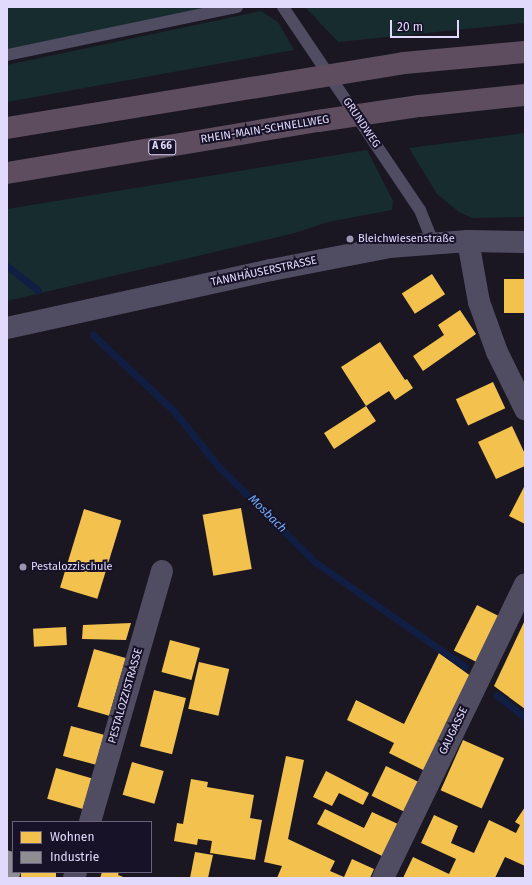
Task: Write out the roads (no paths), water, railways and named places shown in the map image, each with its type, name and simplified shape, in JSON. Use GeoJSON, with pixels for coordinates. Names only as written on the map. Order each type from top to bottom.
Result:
{"type":"FeatureCollection","features":[{"type":"Feature","properties":{"kind":"highway"},"geometry":{"type":"LineString","coordinates":[[7,128],[404,63],[525,52]]}},
{"type":"Feature","properties":{"kind":"highway","name":"RHEIN-MAIN-SCHNELLWEG"},"geometry":{"type":"LineString","coordinates":[[7,173],[318,121],[420,106],[525,95]]}},
{"type":"Feature","properties":{"kind":"street","name":"TANNHÄUSERSTRASSE"},"geometry":{"type":"LineString","coordinates":[[7,328],[271,270],[389,247],[468,241],[525,242]]}},
{"type":"Feature","properties":{"kind":"street"},"geometry":{"type":"LineString","coordinates":[[468,241],[479,302],[497,352],[525,409]]}},
{"type":"Feature","properties":{"kind":"street","name":"PESTALOZZISTRASSE"},"geometry":{"type":"LineString","coordinates":[[90,821],[162,571]]}},
{"type":"Feature","properties":{"kind":"street","name":"GAUGASSE"},"geometry":{"type":"LineString","coordinates":[[383,878],[525,584]]}},
{"type":"Feature","properties":{"kind":"lane"},"geometry":{"type":"LineString","coordinates":[[7,55],[237,7]]}},
{"type":"Feature","properties":{"kind":"lane","name":"GRUNDWEG"},"geometry":{"type":"LineString","coordinates":[[283,7],[420,210],[433,243]]}},
{"type":"Feature","properties":{"kind":"waterway","name":"Mosbach"},"geometry":{"type":"LineString","coordinates":[[7,266],[38,290]]}},
{"type":"Feature","properties":{"kind":"waterway","name":"Mosbach"},"geometry":{"type":"LineString","coordinates":[[93,335],[174,411],[219,467],[315,562],[465,667]]}},
{"type":"Feature","properties":{"kind":"waterway","name":"Mosbach"},"geometry":{"type":"LineString","coordinates":[[497,695],[525,718]]}},
{"type":"Feature","properties":{"kind":"place","name":"Bleichwiesenstraße"},"geometry":{"type":"Point","coordinates":[350,239]}},
{"type":"Feature","properties":{"kind":"place","name":"Pestalozzischule"},"geometry":{"type":"Point","coordinates":[23,567]}}]}
